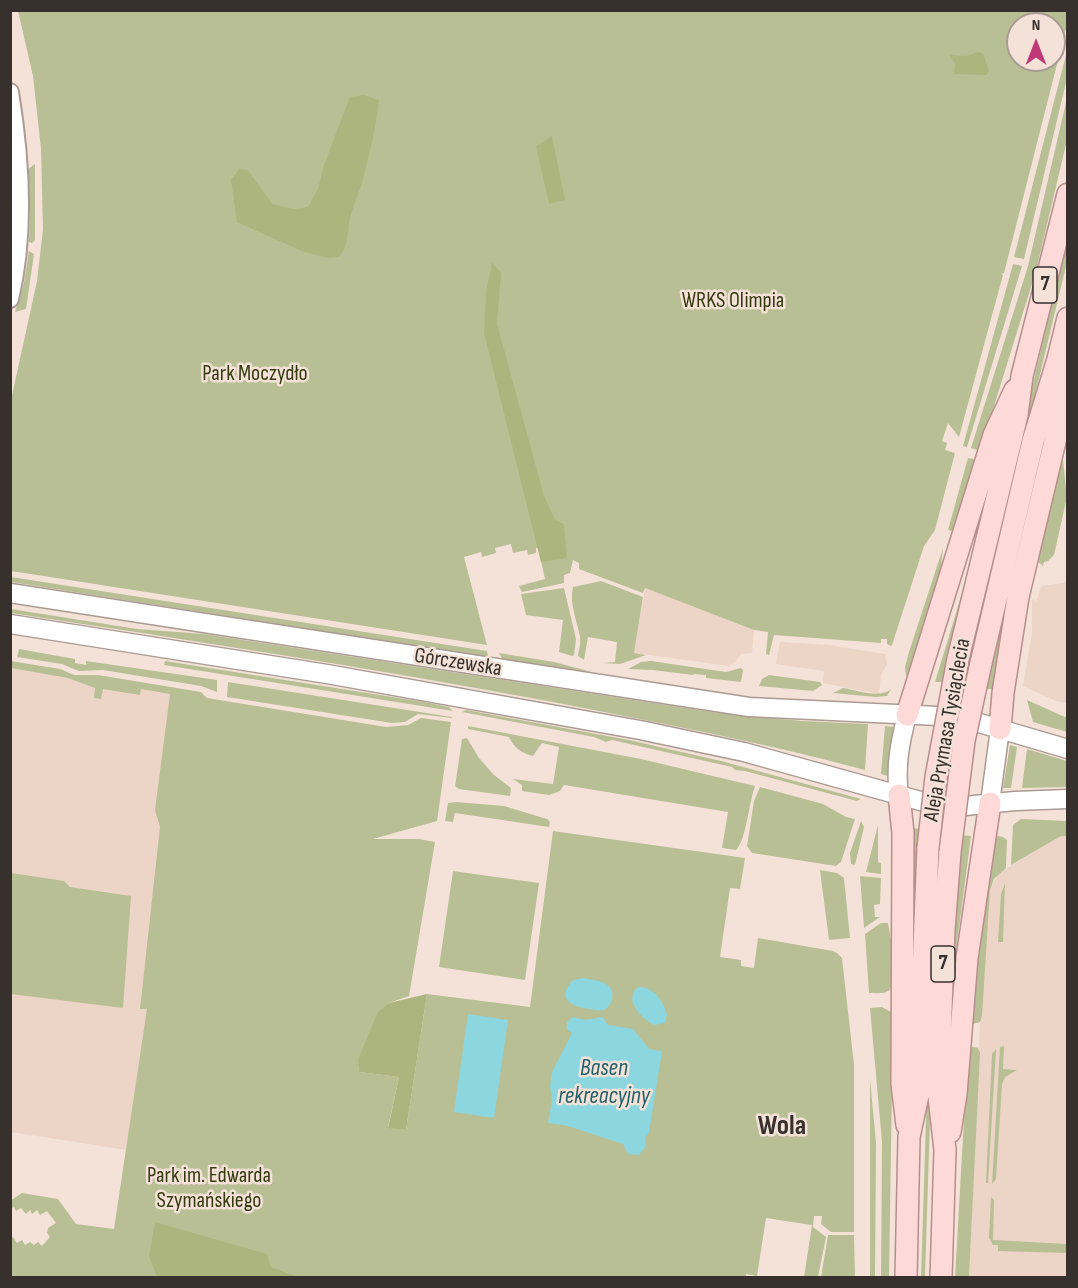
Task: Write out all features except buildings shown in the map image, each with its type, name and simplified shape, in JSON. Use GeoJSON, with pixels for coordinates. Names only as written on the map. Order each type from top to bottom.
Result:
{"type":"FeatureCollection","features":[{"type":"Feature","properties":{"kind":"main road","name":"Aleja Prymasa Tysiąclecia"},"geometry":{"type":"LineString","coordinates":[[906,1278],[909,1137],[918,1095],[928,848],[936,777],[958,659],[1017,416],[1022,376],[1068,194]]}},
{"type":"Feature","properties":{"kind":"main road","name":"7"},"geometry":{"type":"LineString","coordinates":[[941,1278],[945,1150],[939,1077],[944,930],[950,852],[964,741],[1015,514],[1040,413],[1058,359],[1068,318]]}},
{"type":"Feature","properties":{"kind":"main road"},"geometry":{"type":"LineString","coordinates":[[945,1150],[956,1094],[963,996],[1003,693],[1018,597],[1056,437],[1058,359]]}},
{"type":"Feature","properties":{"kind":"main road"},"geometry":{"type":"LineString","coordinates":[[909,1137],[902,1084],[903,833],[897,776],[898,754],[907,715],[994,435],[1022,376]]}},
{"type":"Feature","properties":{"kind":"main road","name":"Górczewska"},"geometry":{"type":"LineString","coordinates":[[10,593],[749,707],[959,717],[1000,729]]}},
{"type":"Feature","properties":{"kind":"main road","name":"Górczewska"},"geometry":{"type":"LineString","coordinates":[[10,624],[327,674],[639,730],[744,752],[899,795],[945,805],[965,806],[990,803]]}},
{"type":"Feature","properties":{"kind":"main road"},"geometry":{"type":"LineString","coordinates":[[1000,729],[1068,749]]}},
{"type":"Feature","properties":{"kind":"main road"},"geometry":{"type":"LineString","coordinates":[[990,803],[1068,799]]}},
{"type":"Feature","properties":{"kind":"street"},"geometry":{"type":"LineString","coordinates":[[10,92],[18,148],[20,222],[16,270],[10,298]]}},
{"type":"Feature","properties":{"kind":"shaded area"},"geometry":{"type":"Polygon","coordinates":[[[1067,578],[1068,699],[1066,703],[1056,701],[1023,686],[1032,633],[1032,599],[1036,601],[1041,586],[1064,583],[1067,578]]]}},
{"type":"Feature","properties":{"kind":"shaded area"},"geometry":{"type":"Polygon","coordinates":[[[645,588],[754,630],[752,653],[741,654],[729,666],[634,653],[645,588]]]}},
{"type":"Feature","properties":{"kind":"shaded area"},"geometry":{"type":"Polygon","coordinates":[[[780,642],[829,645],[885,654],[887,664],[881,675],[879,694],[823,683],[824,671],[776,664],[780,642]]]}},
{"type":"Feature","properties":{"kind":"shaded area"},"geometry":{"type":"Polygon","coordinates":[[[10,668],[198,696],[126,1150],[11,1132],[10,668]]]}},
{"type":"Feature","properties":{"kind":"shaded area"},"geometry":{"type":"Polygon","coordinates":[[[1061,836],[1067,836],[1067,1277],[969,1278],[980,1022],[990,890],[999,873],[1061,836]]]}},
{"type":"Feature","properties":{"kind":"green space"},"geometry":{"type":"Polygon","coordinates":[[[18,11],[1067,11],[1066,29],[1066,12],[1006,12],[1006,72],[1055,72],[959,437],[948,423],[942,441],[947,443],[945,450],[955,453],[935,530],[924,546],[891,646],[887,644],[887,639],[881,639],[881,643],[774,635],[769,655],[766,654],[768,632],[754,630],[645,588],[643,593],[579,569],[579,563],[573,560],[570,573],[564,575],[564,583],[522,592],[519,586],[545,579],[538,548],[536,548],[536,553],[528,555],[527,550],[513,553],[511,544],[495,548],[496,553],[482,557],[481,552],[464,557],[487,645],[11,571],[11,400],[37,281],[43,229],[41,149],[33,76],[18,11]]]}},
{"type":"Feature","properties":{"kind":"green space"},"geometry":{"type":"Polygon","coordinates":[[[1067,51],[1067,78],[1024,259],[1014,257],[1062,72],[1066,72],[1067,51]]]}},
{"type":"Feature","properties":{"kind":"green space"},"geometry":{"type":"Polygon","coordinates":[[[978,52],[983,53],[989,71],[986,75],[954,74],[955,64],[950,55],[967,56],[978,52]]]}},
{"type":"Feature","properties":{"kind":"green space"},"geometry":{"type":"Polygon","coordinates":[[[364,95],[379,100],[378,110],[362,183],[350,218],[346,243],[339,257],[328,258],[304,252],[237,222],[231,180],[239,169],[248,170],[272,204],[294,209],[308,207],[318,189],[324,165],[350,97],[364,95]]]}},
{"type":"Feature","properties":{"kind":"green space"},"geometry":{"type":"Polygon","coordinates":[[[1067,98],[1067,140],[1036,271],[980,451],[971,448],[1028,266],[1067,98]]]}},
{"type":"Feature","properties":{"kind":"green space"},"geometry":{"type":"Polygon","coordinates":[[[552,136],[565,200],[549,204],[536,146],[552,136]]]}},
{"type":"Feature","properties":{"kind":"green space"},"geometry":{"type":"Polygon","coordinates":[[[35,164],[35,240],[32,243],[29,242],[27,170],[35,164]]]}},
{"type":"Feature","properties":{"kind":"green space"},"geometry":{"type":"Polygon","coordinates":[[[1067,241],[1067,262],[977,636],[973,635],[1067,241]]]}},
{"type":"Feature","properties":{"kind":"green space"},"geometry":{"type":"Polygon","coordinates":[[[29,251],[34,254],[26,309],[15,312],[24,283],[29,251]]]}},
{"type":"Feature","properties":{"kind":"green space"},"geometry":{"type":"Polygon","coordinates":[[[492,262],[501,273],[497,324],[544,496],[555,520],[564,524],[567,558],[541,562],[484,333],[486,292],[492,262]]]}},
{"type":"Feature","properties":{"kind":"green space"},"geometry":{"type":"Polygon","coordinates":[[[1013,264],[1022,266],[967,447],[963,446],[1013,264]]]}},
{"type":"Feature","properties":{"kind":"green space"},"geometry":{"type":"Polygon","coordinates":[[[1062,451],[1067,497],[1054,555],[1044,562],[1043,566],[1035,559],[1062,451]]]}},
{"type":"Feature","properties":{"kind":"green space"},"geometry":{"type":"Polygon","coordinates":[[[968,458],[978,460],[957,532],[948,530],[968,458]]]}},
{"type":"Feature","properties":{"kind":"green space"},"geometry":{"type":"Polygon","coordinates":[[[943,548],[940,575],[909,673],[906,676],[905,667],[909,652],[943,548]]]}},
{"type":"Feature","properties":{"kind":"green space"},"geometry":{"type":"Polygon","coordinates":[[[974,554],[945,682],[935,682],[974,554]]]}},
{"type":"Feature","properties":{"kind":"green space"},"geometry":{"type":"Polygon","coordinates":[[[1014,565],[993,689],[984,689],[1014,565]]]}},
{"type":"Feature","properties":{"kind":"green space"},"geometry":{"type":"Polygon","coordinates":[[[11,577],[487,651],[488,656],[11,582],[11,577]]]}},
{"type":"Feature","properties":{"kind":"green space"},"geometry":{"type":"Polygon","coordinates":[[[601,581],[643,597],[634,653],[646,655],[620,664],[602,663],[615,662],[617,642],[588,637],[584,660],[578,656],[580,639],[573,606],[573,587],[601,581]]]}},
{"type":"Feature","properties":{"kind":"green space"},"geometry":{"type":"Polygon","coordinates":[[[564,588],[576,639],[572,656],[559,652],[563,620],[526,615],[521,594],[564,588]]]}},
{"type":"Feature","properties":{"kind":"green space"},"geometry":{"type":"Polygon","coordinates":[[[11,609],[137,629],[204,634],[712,712],[802,721],[868,724],[865,770],[744,741],[542,700],[343,665],[11,613],[11,609]]]}},
{"type":"Feature","properties":{"kind":"green space"},"geometry":{"type":"Polygon","coordinates":[[[19,649],[75,659],[75,663],[86,665],[86,661],[217,680],[217,692],[201,686],[103,670],[79,671],[62,664],[17,657],[19,649]]]}},
{"type":"Feature","properties":{"kind":"green space"},"geometry":{"type":"Polygon","coordinates":[[[499,653],[554,662],[592,672],[503,660],[499,653]]]}},
{"type":"Feature","properties":{"kind":"green space","name":"Park im. Edwarda Szymańskiego"},"geometry":{"type":"Polygon","coordinates":[[[11,661],[60,669],[74,675],[98,675],[201,692],[207,698],[386,727],[408,725],[421,718],[451,722],[437,821],[373,839],[419,839],[435,842],[409,996],[389,1003],[364,1045],[359,1063],[359,1072],[399,1077],[388,1127],[406,1130],[427,994],[530,1007],[553,831],[745,858],[740,889],[730,888],[720,957],[741,960],[741,966],[754,968],[758,938],[833,951],[842,958],[854,1065],[854,1232],[831,1232],[821,1224],[822,1216],[814,1216],[813,1227],[826,1237],[818,1277],[804,1277],[812,1225],[766,1218],[757,1276],[746,1274],[746,1277],[11,1277],[11,1239],[13,1237],[17,1243],[22,1240],[25,1245],[30,1242],[34,1245],[38,1242],[42,1246],[50,1237],[47,1233],[48,1228],[56,1223],[47,1211],[40,1215],[37,1210],[32,1214],[30,1210],[26,1214],[21,1208],[16,1211],[14,1207],[11,1209],[10,1201],[22,1193],[58,1199],[76,1224],[114,1229],[147,1009],[140,1009],[160,827],[155,810],[170,694],[141,689],[140,695],[103,689],[101,699],[94,698],[95,688],[68,678],[11,668],[11,661]]]}},
{"type":"Feature","properties":{"kind":"green space"},"geometry":{"type":"Polygon","coordinates":[[[165,661],[424,702],[449,707],[453,711],[164,665],[165,661]]]}},
{"type":"Feature","properties":{"kind":"green space"},"geometry":{"type":"Polygon","coordinates":[[[651,661],[726,672],[741,668],[743,670],[741,682],[706,678],[706,675],[628,669],[641,662],[651,661]]]}},
{"type":"Feature","properties":{"kind":"green space"},"geometry":{"type":"Polygon","coordinates":[[[769,675],[820,682],[822,685],[813,691],[759,686],[762,679],[769,675]]]}},
{"type":"Feature","properties":{"kind":"green space"},"geometry":{"type":"Polygon","coordinates":[[[228,682],[452,718],[418,714],[405,722],[392,723],[227,697],[228,682]]]}},
{"type":"Feature","properties":{"kind":"green space"},"geometry":{"type":"Polygon","coordinates":[[[843,688],[874,694],[891,689],[887,696],[876,697],[833,693],[843,688]]]}},
{"type":"Feature","properties":{"kind":"green space"},"geometry":{"type":"Polygon","coordinates":[[[1027,700],[1067,718],[1067,732],[1033,722],[1027,700]]]}},
{"type":"Feature","properties":{"kind":"green space"},"geometry":{"type":"Polygon","coordinates":[[[466,710],[629,740],[721,761],[861,799],[857,801],[735,770],[732,767],[612,740],[606,742],[594,737],[462,712],[466,710]]]}},
{"type":"Feature","properties":{"kind":"green space"},"geometry":{"type":"Polygon","coordinates":[[[468,726],[641,759],[755,786],[742,838],[736,850],[722,848],[728,812],[564,785],[560,791],[549,795],[522,791],[522,785],[513,779],[553,784],[559,747],[542,743],[533,756],[518,750],[509,737],[468,729],[468,726]]]}},
{"type":"Feature","properties":{"kind":"green space"},"geometry":{"type":"Polygon","coordinates":[[[885,726],[894,727],[888,776],[881,774],[885,726]]]}},
{"type":"Feature","properties":{"kind":"green space"},"geometry":{"type":"Polygon","coordinates":[[[467,738],[479,758],[494,775],[511,788],[510,796],[459,789],[455,786],[462,739],[467,738]]]}},
{"type":"Feature","properties":{"kind":"green space"},"geometry":{"type":"Polygon","coordinates":[[[1010,745],[1017,747],[1011,788],[1003,788],[1010,745]]]}},
{"type":"Feature","properties":{"kind":"green space"},"geometry":{"type":"Polygon","coordinates":[[[1027,749],[1067,761],[1067,787],[1022,788],[1027,749]]]}},
{"type":"Feature","properties":{"kind":"green space"},"geometry":{"type":"Polygon","coordinates":[[[760,787],[823,804],[846,817],[855,819],[841,862],[836,866],[752,853],[747,846],[754,801],[760,787]]]}},
{"type":"Feature","properties":{"kind":"green space"},"geometry":{"type":"Polygon","coordinates":[[[448,803],[504,806],[547,819],[550,822],[549,827],[455,813],[453,822],[445,821],[448,803]]]}},
{"type":"Feature","properties":{"kind":"green space"},"geometry":{"type":"Polygon","coordinates":[[[1021,819],[1067,821],[1067,836],[1061,836],[1011,865],[1013,825],[1021,819]]]}},
{"type":"Feature","properties":{"kind":"green space"},"geometry":{"type":"Polygon","coordinates":[[[861,821],[864,827],[855,865],[851,864],[850,853],[861,821]]]}},
{"type":"Feature","properties":{"kind":"green space"},"geometry":{"type":"Polygon","coordinates":[[[878,825],[878,862],[881,863],[881,874],[866,872],[878,825]]]}},
{"type":"Feature","properties":{"kind":"green space"},"geometry":{"type":"Polygon","coordinates":[[[913,828],[921,829],[916,916],[911,914],[913,828]]]}},
{"type":"Feature","properties":{"kind":"green space"},"geometry":{"type":"Polygon","coordinates":[[[960,835],[971,836],[953,973],[960,835]]]}},
{"type":"Feature","properties":{"kind":"green space"},"geometry":{"type":"Polygon","coordinates":[[[994,835],[1007,840],[1006,868],[994,879],[990,890],[982,1016],[980,1022],[973,1024],[969,1016],[994,835]]]}},
{"type":"Feature","properties":{"kind":"green space"},"geometry":{"type":"Polygon","coordinates":[[[934,866],[938,866],[925,1277],[921,1278],[934,866]]]}},
{"type":"Feature","properties":{"kind":"green space"},"geometry":{"type":"Polygon","coordinates":[[[820,870],[837,873],[844,878],[850,938],[829,940],[820,870]]]}},
{"type":"Feature","properties":{"kind":"green space"},"geometry":{"type":"Polygon","coordinates":[[[453,871],[539,883],[525,980],[439,967],[453,871]]]}},
{"type":"Feature","properties":{"kind":"green space"},"geometry":{"type":"Polygon","coordinates":[[[11,873],[64,881],[70,887],[131,896],[123,1008],[11,994],[11,873]]]}},
{"type":"Feature","properties":{"kind":"green space"},"geometry":{"type":"Polygon","coordinates":[[[860,876],[881,878],[880,904],[874,905],[875,917],[880,917],[864,928],[860,876]]]}},
{"type":"Feature","properties":{"kind":"green space"},"geometry":{"type":"Polygon","coordinates":[[[1005,883],[1003,942],[998,942],[1001,894],[1005,883]]]}},
{"type":"Feature","properties":{"kind":"green space"},"geometry":{"type":"Polygon","coordinates":[[[881,923],[888,923],[892,946],[893,985],[886,992],[869,993],[865,934],[881,923]]]}},
{"type":"Feature","properties":{"kind":"green space"},"geometry":{"type":"Polygon","coordinates":[[[427,994],[406,1130],[388,1128],[399,1077],[359,1072],[358,1059],[378,1012],[389,1003],[427,994]]]}},
{"type":"Feature","properties":{"kind":"green space"},"geometry":{"type":"Polygon","coordinates":[[[882,1007],[891,1012],[893,1023],[889,1277],[881,1277],[882,1142],[870,1008],[882,1007]]]}},
{"type":"Feature","properties":{"kind":"green space"},"geometry":{"type":"Polygon","coordinates":[[[1004,1046],[1003,1069],[1017,1070],[1005,1077],[1002,1084],[996,1179],[992,1184],[1000,1047],[1004,1046]]]}},
{"type":"Feature","properties":{"kind":"green space"},"geometry":{"type":"Polygon","coordinates":[[[968,1048],[978,1048],[980,1053],[969,1277],[955,1278],[968,1048]]]}},
{"type":"Feature","properties":{"kind":"green space"},"geometry":{"type":"Polygon","coordinates":[[[996,1049],[988,1183],[986,1183],[992,1054],[996,1049]]]}},
{"type":"Feature","properties":{"kind":"green space"},"geometry":{"type":"Polygon","coordinates":[[[870,1079],[876,1143],[875,1278],[870,1277],[870,1079]]]}},
{"type":"Feature","properties":{"kind":"green space"},"geometry":{"type":"Polygon","coordinates":[[[991,1197],[994,1200],[993,1240],[1067,1244],[1067,1253],[998,1251],[998,1245],[993,1245],[989,1238],[991,1197]]]}},
{"type":"Feature","properties":{"kind":"green space"},"geometry":{"type":"Polygon","coordinates":[[[155,1222],[267,1254],[271,1267],[298,1277],[157,1277],[149,1256],[155,1222]]]}},
{"type":"Feature","properties":{"kind":"green space"},"geometry":{"type":"Polygon","coordinates":[[[828,1235],[854,1235],[855,1277],[821,1277],[828,1235]]]}},
{"type":"Feature","properties":{"kind":"water"},"geometry":{"type":"Polygon","coordinates":[[[582,978],[603,982],[611,988],[612,999],[604,1010],[583,1008],[568,1001],[566,992],[568,987],[573,980],[582,978]]]}},
{"type":"Feature","properties":{"kind":"water"},"geometry":{"type":"Polygon","coordinates":[[[638,987],[649,989],[663,1004],[667,1015],[665,1023],[654,1025],[639,1013],[632,997],[638,987]]]}},
{"type":"Feature","properties":{"kind":"water"},"geometry":{"type":"Polygon","coordinates":[[[468,1014],[508,1020],[494,1118],[454,1112],[468,1014]]]}},
{"type":"Feature","properties":{"kind":"water","name":"Basen rekreacyjny"},"geometry":{"type":"Polygon","coordinates":[[[573,1017],[586,1020],[602,1017],[608,1025],[633,1029],[649,1049],[662,1051],[649,1133],[645,1138],[646,1146],[639,1155],[628,1154],[623,1144],[568,1126],[548,1123],[552,1100],[550,1086],[552,1072],[572,1033],[567,1030],[567,1022],[573,1017]]]}},
{"type":"Feature","properties":{"kind":"district","name":"Wola"},"geometry":{"type":"Point","coordinates":[782,1127]}},
{"type":"Feature","properties":{"kind":"park label","name":"WRKS Olimpia"},"geometry":{"type":"Point","coordinates":[733,301]}},
{"type":"Feature","properties":{"kind":"park label","name":"Park Moczydło"},"geometry":{"type":"Point","coordinates":[255,374]}}]}
